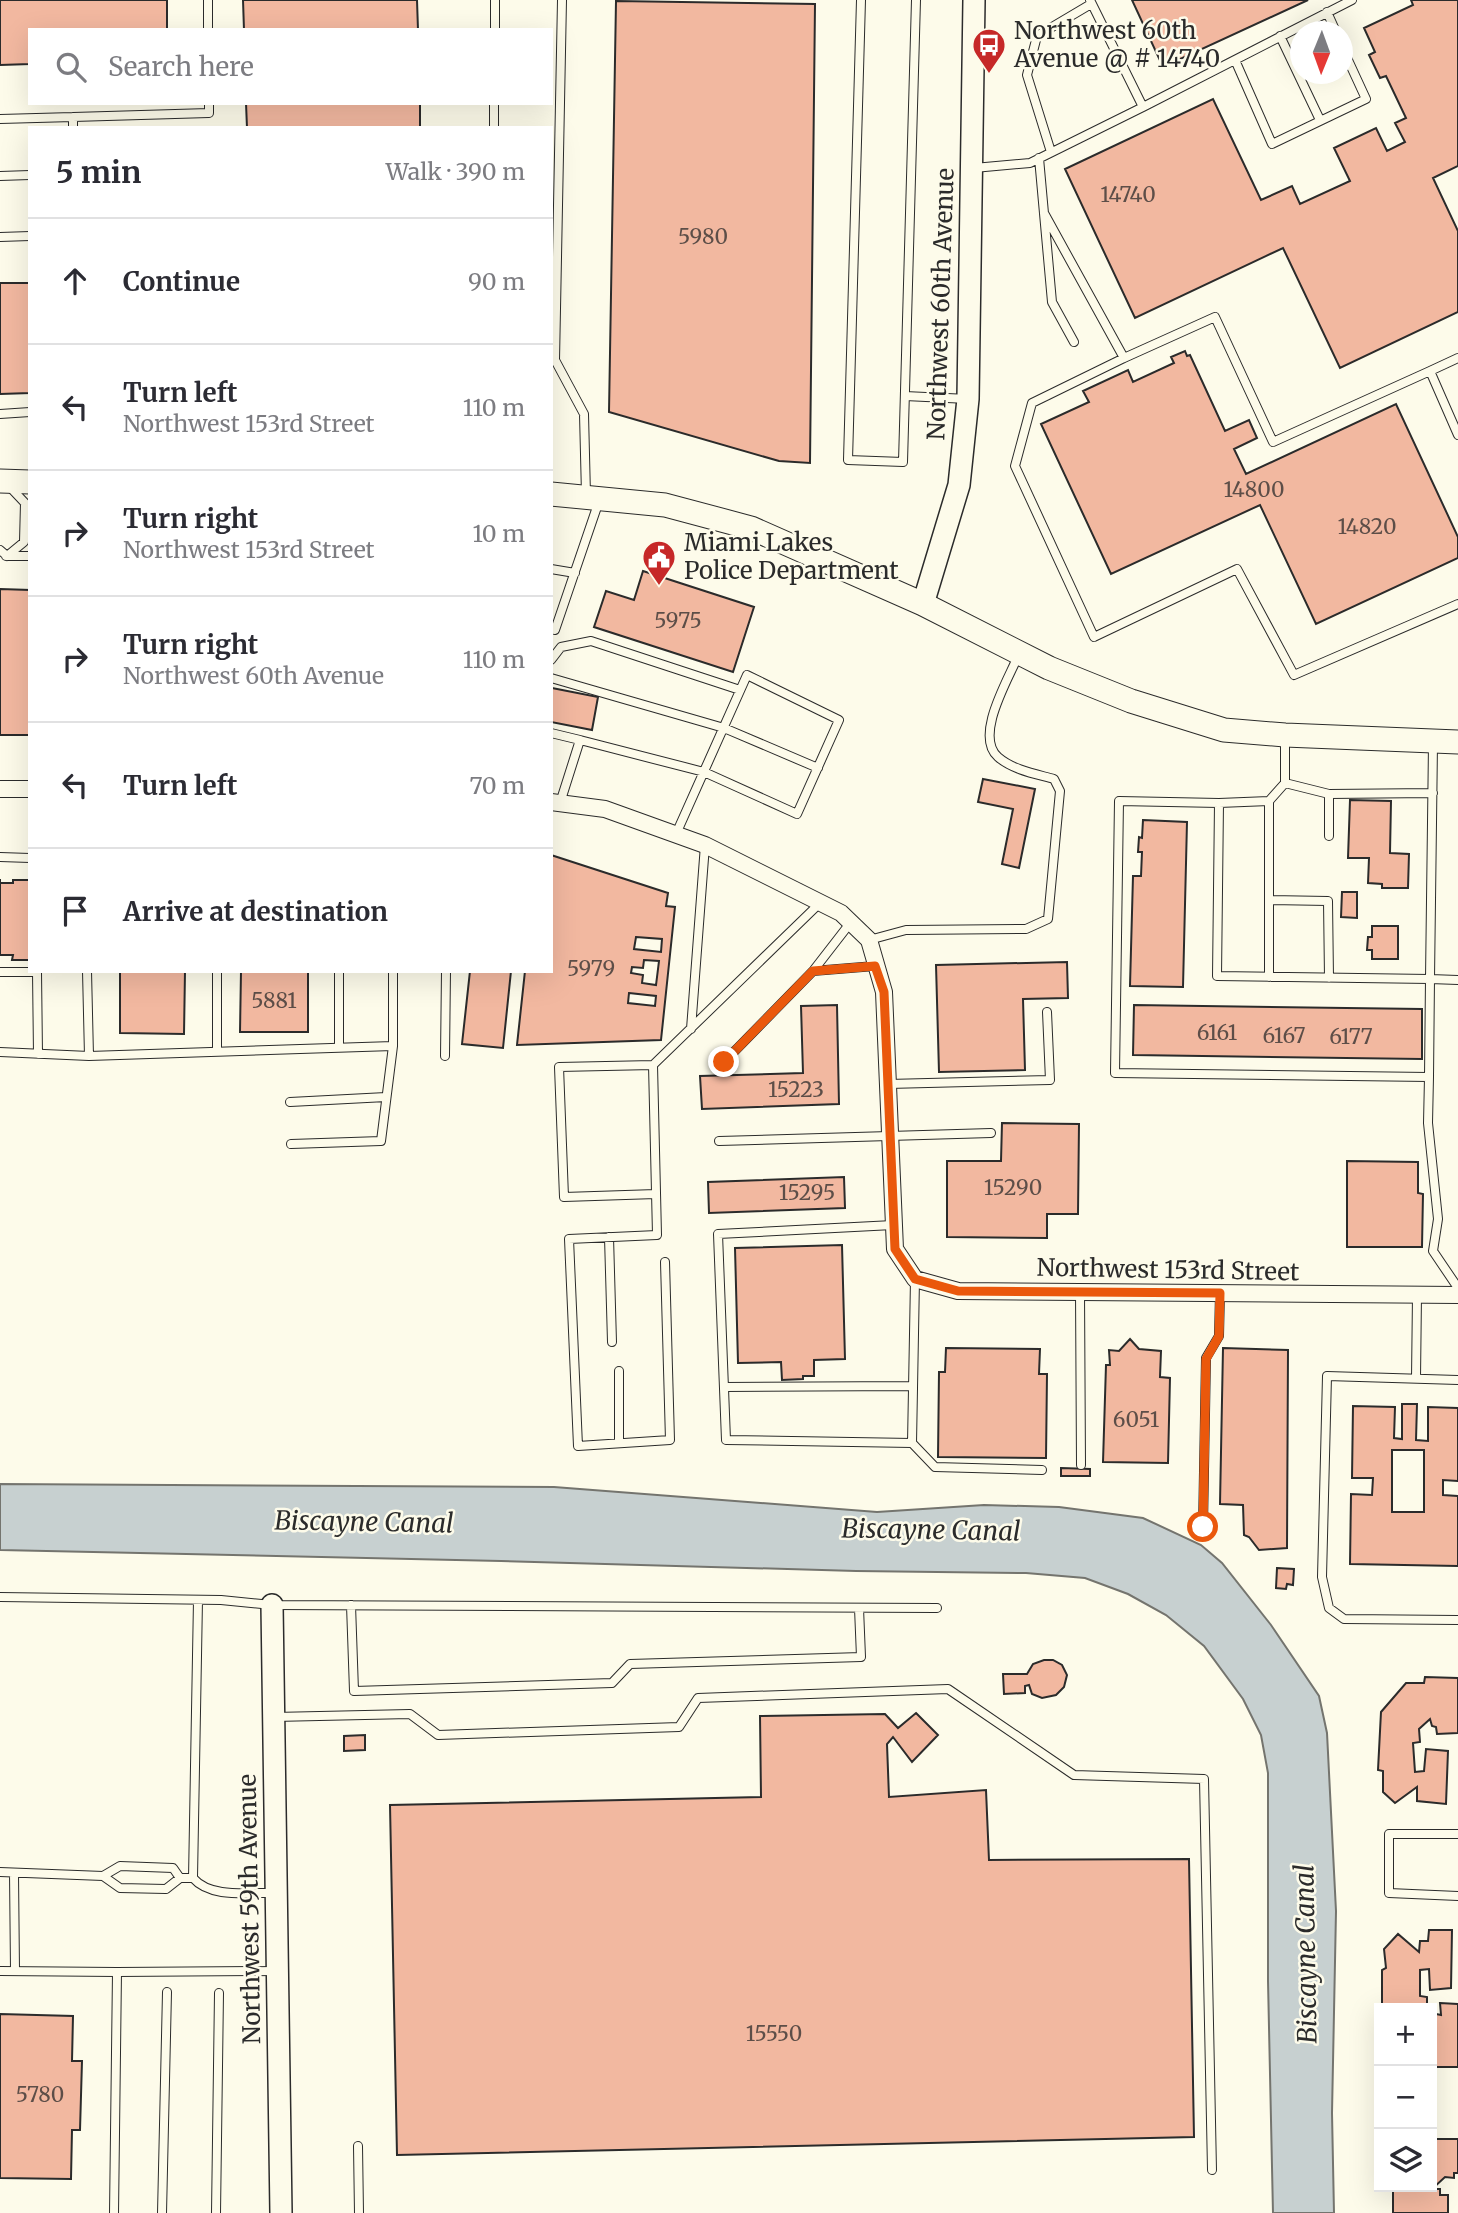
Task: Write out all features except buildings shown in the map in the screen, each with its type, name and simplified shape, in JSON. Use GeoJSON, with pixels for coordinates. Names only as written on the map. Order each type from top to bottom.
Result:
{"type":"FeatureCollection","features":[{"type":"Feature","properties":{"kind":"main road"},"geometry":{"type":"LineString","coordinates":[[2,483],[28,482]]}},
{"type":"Feature","properties":{"kind":"main road"},"geometry":{"type":"LineString","coordinates":[[553,494],[664,505],[751,528],[923,604],[1049,668],[1131,701],[1224,730],[1458,742]]}},
{"type":"Feature","properties":{"kind":"street","name":"Northwest 60th Avenue"},"geometry":{"type":"LineString","coordinates":[[923,604],[960,485],[968,399],[974,0]]}},
{"type":"Feature","properties":{"kind":"street"},"geometry":{"type":"LineString","coordinates":[[0,789],[28,789]]}},
{"type":"Feature","properties":{"kind":"street"},"geometry":{"type":"LineString","coordinates":[[556,802],[605,809],[705,845],[841,913],[869,940],[884,992],[895,1249],[915,1279]]}},
{"type":"Feature","properties":{"kind":"street","name":"Northwest 153rd Street"},"geometry":{"type":"LineString","coordinates":[[915,1279],[958,1291],[1458,1296]]}},
{"type":"Feature","properties":{"kind":"street","name":"Northwest 59th Avenue"},"geometry":{"type":"LineString","coordinates":[[272,1605],[281,2213]]}},
{"type":"Feature","properties":{"kind":"lane"},"geometry":{"type":"LineString","coordinates":[[208,0],[208,28]]}},
{"type":"Feature","properties":{"kind":"lane"},"geometry":{"type":"LineString","coordinates":[[495,0],[495,28]]}},
{"type":"Feature","properties":{"kind":"lane"},"geometry":{"type":"LineString","coordinates":[[553,630],[575,573],[593,496],[584,414],[555,359],[562,0]]}},
{"type":"Feature","properties":{"kind":"lane"},"geometry":{"type":"LineString","coordinates":[[861,0],[848,460],[904,462],[916,0]]}},
{"type":"Feature","properties":{"kind":"lane"},"geometry":{"type":"LineString","coordinates":[[971,168],[1030,163],[1352,0]]}},
{"type":"Feature","properties":{"kind":"lane"},"geometry":{"type":"LineString","coordinates":[[1051,152],[1027,75],[1037,36],[1091,2],[1143,107]]}},
{"type":"Feature","properties":{"kind":"lane"},"geometry":{"type":"LineString","coordinates":[[1327,12],[1331,21]]}},
{"type":"Feature","properties":{"kind":"lane"},"geometry":{"type":"LineString","coordinates":[[1280,36],[1320,120]]}},
{"type":"Feature","properties":{"kind":"lane"},"geometry":{"type":"LineString","coordinates":[[1235,60],[1272,144],[1366,99],[1353,71]]}},
{"type":"Feature","properties":{"kind":"lane"},"geometry":{"type":"LineString","coordinates":[[0,119],[209,113],[209,105]]}},
{"type":"Feature","properties":{"kind":"lane"},"geometry":{"type":"LineString","coordinates":[[494,105],[494,126]]}},
{"type":"Feature","properties":{"kind":"lane"},"geometry":{"type":"LineString","coordinates":[[73,117],[73,126]]}},
{"type":"Feature","properties":{"kind":"lane"},"geometry":{"type":"LineString","coordinates":[[1039,158],[1052,302],[1074,342]]}},
{"type":"Feature","properties":{"kind":"lane"},"geometry":{"type":"LineString","coordinates":[[0,176],[28,175]]}},
{"type":"Feature","properties":{"kind":"lane"},"geometry":{"type":"LineString","coordinates":[[1044,214],[1124,358]]}},
{"type":"Feature","properties":{"kind":"lane"},"geometry":{"type":"LineString","coordinates":[[0,237],[28,236]]}},
{"type":"Feature","properties":{"kind":"lane"},"geometry":{"type":"LineString","coordinates":[[1458,358],[1273,442],[1215,317],[1032,403],[1014,466],[1094,637],[1237,569],[1294,675],[1458,604]]}},
{"type":"Feature","properties":{"kind":"lane"},"geometry":{"type":"LineString","coordinates":[[1430,371],[1458,435]]}},
{"type":"Feature","properties":{"kind":"lane"},"geometry":{"type":"LineString","coordinates":[[905,397],[968,399]]}},
{"type":"Feature","properties":{"kind":"lane"},"geometry":{"type":"LineString","coordinates":[[0,414],[28,412]]}},
{"type":"Feature","properties":{"kind":"lane"},"geometry":{"type":"LineString","coordinates":[[2,483],[25,503],[24,542],[4,556]]}},
{"type":"Feature","properties":{"kind":"lane"},"geometry":{"type":"LineString","coordinates":[[0,550],[4,556]]}},
{"type":"Feature","properties":{"kind":"lane"},"geometry":{"type":"LineString","coordinates":[[4,556],[28,556]]}},
{"type":"Feature","properties":{"kind":"lane"},"geometry":{"type":"LineString","coordinates":[[553,569],[575,573]]}},
{"type":"Feature","properties":{"kind":"lane"},"geometry":{"type":"LineString","coordinates":[[553,657],[561,647],[591,642],[740,690]]}},
{"type":"Feature","properties":{"kind":"lane"},"geometry":{"type":"LineString","coordinates":[[869,940],[906,930],[1026,929],[1048,919],[1060,791],[1054,779],[1013,766],[997,757],[990,745],[989,730],[1019,653]]}},
{"type":"Feature","properties":{"kind":"lane"},"geometry":{"type":"LineString","coordinates":[[553,733],[704,772],[797,814],[839,720],[747,675],[723,728],[704,772],[676,834]]}},
{"type":"Feature","properties":{"kind":"lane"},"geometry":{"type":"LineString","coordinates":[[553,679],[723,728],[818,768]]}},
{"type":"Feature","properties":{"kind":"lane"},"geometry":{"type":"LineString","coordinates":[[1269,977],[1269,801],[1285,783],[1285,735]]}},
{"type":"Feature","properties":{"kind":"lane"},"geometry":{"type":"LineString","coordinates":[[556,802],[580,740]]}},
{"type":"Feature","properties":{"kind":"lane"},"geometry":{"type":"LineString","coordinates":[[1433,741],[1428,1123],[1438,1219],[1433,1251],[1458,1289]]}},
{"type":"Feature","properties":{"kind":"lane"},"geometry":{"type":"LineString","coordinates":[[1285,783],[1329,794],[1433,793]]}},
{"type":"Feature","properties":{"kind":"lane"},"geometry":{"type":"LineString","coordinates":[[1329,794],[1329,836]]}},
{"type":"Feature","properties":{"kind":"lane"},"geometry":{"type":"LineString","coordinates":[[1269,801],[1119,801],[1115,1073],[1429,1077]]}},
{"type":"Feature","properties":{"kind":"lane"},"geometry":{"type":"LineString","coordinates":[[1219,803],[1217,976],[1458,980]]}},
{"type":"Feature","properties":{"kind":"lane"},"geometry":{"type":"LineString","coordinates":[[691,1029],[705,845]]}},
{"type":"Feature","properties":{"kind":"lane"},"geometry":{"type":"LineString","coordinates":[[0,857],[28,858]]}},
{"type":"Feature","properties":{"kind":"lane"},"geometry":{"type":"LineString","coordinates":[[1269,900],[1328,901],[1329,978]]}},
{"type":"Feature","properties":{"kind":"lane"},"geometry":{"type":"LineString","coordinates":[[656,1194],[564,1197],[559,1067],[653,1065],[821,902]]}},
{"type":"Feature","properties":{"kind":"lane"},"geometry":{"type":"LineString","coordinates":[[724,1062],[813,971],[851,922]]}},
{"type":"Feature","properties":{"kind":"lane"},"geometry":{"type":"LineString","coordinates":[[813,971],[875,966]]}},
{"type":"Feature","properties":{"kind":"lane"},"geometry":{"type":"LineString","coordinates":[[0,972],[28,972]]}},
{"type":"Feature","properties":{"kind":"lane"},"geometry":{"type":"LineString","coordinates":[[37,973],[38,1054]]}},
{"type":"Feature","properties":{"kind":"lane"},"geometry":{"type":"LineString","coordinates":[[87,973],[89,1056]]}},
{"type":"Feature","properties":{"kind":"lane"},"geometry":{"type":"LineString","coordinates":[[217,973],[217,1051]]}},
{"type":"Feature","properties":{"kind":"lane"},"geometry":{"type":"LineString","coordinates":[[339,973],[339,1047]]}},
{"type":"Feature","properties":{"kind":"lane"},"geometry":{"type":"LineString","coordinates":[[291,1144],[381,1141],[393,1046],[393,973]]}},
{"type":"Feature","properties":{"kind":"lane"},"geometry":{"type":"LineString","coordinates":[[445,1056],[446,973]]}},
{"type":"Feature","properties":{"kind":"lane"},"geometry":{"type":"LineString","coordinates":[[888,1084],[1050,1080],[1047,1012]]}},
{"type":"Feature","properties":{"kind":"lane"},"geometry":{"type":"LineString","coordinates":[[0,1052],[89,1056],[393,1046]]}},
{"type":"Feature","properties":{"kind":"lane"},"geometry":{"type":"LineString","coordinates":[[653,1065],[657,1235],[569,1240],[578,1446],[670,1440],[665,1262]]}},
{"type":"Feature","properties":{"kind":"lane"},"geometry":{"type":"LineString","coordinates":[[290,1102],[387,1097]]}},
{"type":"Feature","properties":{"kind":"lane"},"geometry":{"type":"LineString","coordinates":[[719,1141],[991,1133]]}},
{"type":"Feature","properties":{"kind":"lane"},"geometry":{"type":"LineString","coordinates":[[893,1225],[719,1234],[726,1440],[912,1443]]}},
{"type":"Feature","properties":{"kind":"lane"},"geometry":{"type":"LineString","coordinates":[[609,1237],[612,1342]]}},
{"type":"Feature","properties":{"kind":"lane"},"geometry":{"type":"LineString","coordinates":[[915,1279],[912,1443],[935,1467],[1042,1470]]}},
{"type":"Feature","properties":{"kind":"lane"},"geometry":{"type":"LineString","coordinates":[[1080,1292],[1081,1465]]}},
{"type":"Feature","properties":{"kind":"lane"},"geometry":{"type":"LineString","coordinates":[[1203,1527],[1206,1359],[1219,1336],[1220,1293]]}},
{"type":"Feature","properties":{"kind":"lane"},"geometry":{"type":"LineString","coordinates":[[1416,1378],[1417,1295]]}},
{"type":"Feature","properties":{"kind":"lane"},"geometry":{"type":"LineString","coordinates":[[619,1371],[619,1443]]}},
{"type":"Feature","properties":{"kind":"lane"},"geometry":{"type":"LineString","coordinates":[[1458,1380],[1326,1376],[1322,1577],[1329,1608],[1344,1619],[1458,1620]]}},
{"type":"Feature","properties":{"kind":"lane"},"geometry":{"type":"LineString","coordinates":[[724,1387],[913,1386]]}},
{"type":"Feature","properties":{"kind":"lane"},"geometry":{"type":"LineString","coordinates":[[0,1597],[198,1600],[272,1605],[937,1608]]}},
{"type":"Feature","properties":{"kind":"lane"},"geometry":{"type":"LineString","coordinates":[[198,1600],[193,1878],[200,1886],[215,1891],[276,1893]]}},
{"type":"Feature","properties":{"kind":"lane"},"geometry":{"type":"LineString","coordinates":[[351,1605],[354,1691],[612,1683],[630,1664],[861,1657],[859,1608]]}},
{"type":"Feature","properties":{"kind":"lane"},"geometry":{"type":"LineString","coordinates":[[274,1717],[410,1714],[439,1735],[679,1727],[698,1698],[948,1689],[1074,1775],[1204,1779],[1212,2170]]}},
{"type":"Feature","properties":{"kind":"lane"},"geometry":{"type":"LineString","coordinates":[[1458,1834],[1389,1834],[1389,1893],[1458,1896]]}},
{"type":"Feature","properties":{"kind":"lane"},"geometry":{"type":"LineString","coordinates":[[103,1877],[120,1866],[173,1868],[180,1878]]}},
{"type":"Feature","properties":{"kind":"lane"},"geometry":{"type":"LineString","coordinates":[[0,1872],[103,1877],[120,1888],[166,1889],[180,1878],[193,1878]]}},
{"type":"Feature","properties":{"kind":"lane"},"geometry":{"type":"LineString","coordinates":[[14,1872],[15,1971]]}},
{"type":"Feature","properties":{"kind":"lane"},"geometry":{"type":"LineString","coordinates":[[0,1971],[278,1971]]}},
{"type":"Feature","properties":{"kind":"lane"},"geometry":{"type":"LineString","coordinates":[[114,2213],[117,1972]]}},
{"type":"Feature","properties":{"kind":"lane"},"geometry":{"type":"LineString","coordinates":[[162,2213],[167,1992]]}},
{"type":"Feature","properties":{"kind":"lane"},"geometry":{"type":"LineString","coordinates":[[216,2213],[219,1993]]}},
{"type":"Feature","properties":{"kind":"lane"},"geometry":{"type":"LineString","coordinates":[[358,2146],[359,2213]]}},
{"type":"Feature","properties":{"kind":"water","name":"Biscayne Canal"},"geometry":{"type":"Polygon","coordinates":[[[0,1484],[554,1487],[877,1512],[984,1505],[1059,1507],[1143,1518],[1201,1545],[1222,1563],[1271,1625],[1319,1696],[1327,1733],[1336,1911],[1332,2113],[1334,2213],[1273,2213],[1268,1981],[1268,1773],[1261,1735],[1243,1699],[1204,1646],[1166,1615],[1128,1594],[1085,1578],[1026,1573],[0,1550],[0,1484]]]}},
{"type":"Feature","properties":{"kind":"place","name":"Northwest 60th Avenue @ # 14740"},"geometry":{"type":"Point","coordinates":[989,75]}},
{"type":"Feature","properties":{"kind":"place","name":"Miami Lakes Police Department"},"geometry":{"type":"Point","coordinates":[659,587]}},
{"type":"Feature","properties":{"kind":"route"},"geometry":{"type":"LineString","coordinates":[[724,1062],[813,971],[875,966],[884,992],[895,1249],[915,1279],[958,1291],[1220,1293],[1219,1336],[1206,1359],[1203,1527]]}}]}
